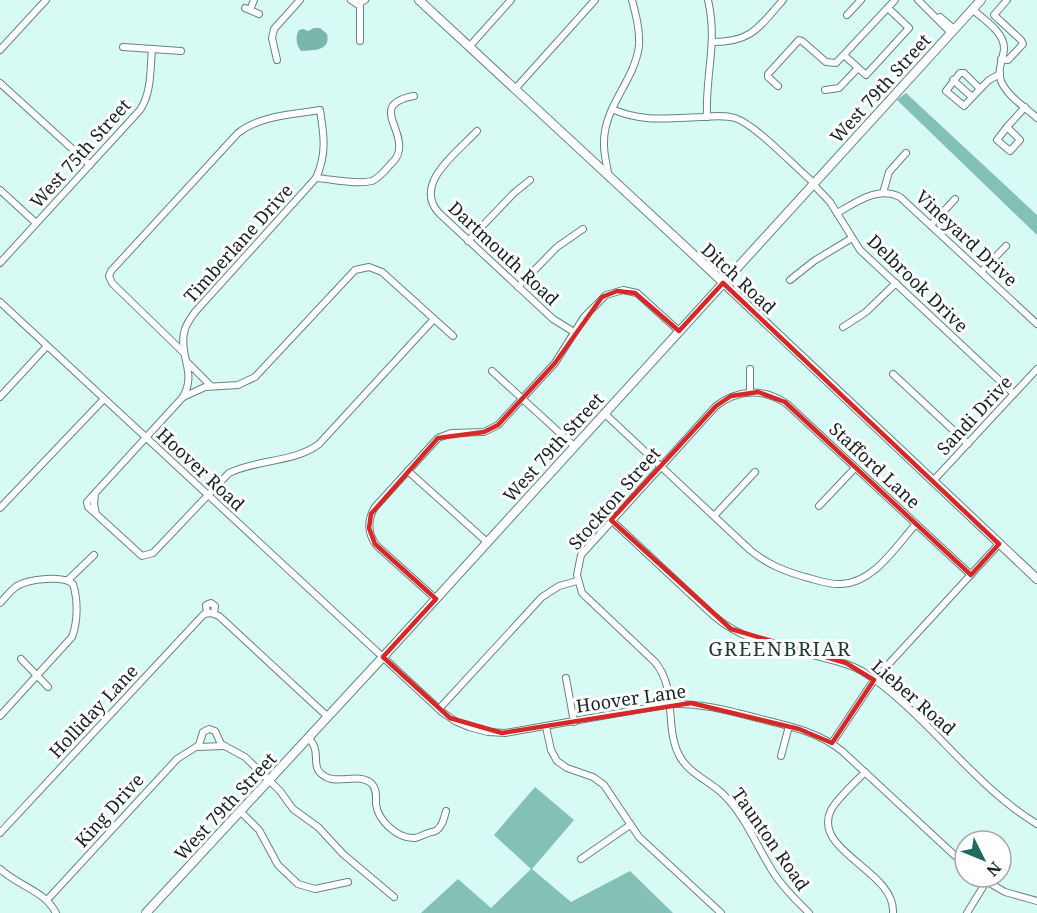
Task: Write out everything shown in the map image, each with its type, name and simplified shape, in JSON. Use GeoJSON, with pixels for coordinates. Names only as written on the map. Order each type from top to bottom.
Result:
{"type":"FeatureCollection","features":[{"type":"Feature","properties":{"kind":"main road","name":"Ditch Road"},"geometry":{"type":"LineString","coordinates":[[419,0],[1037,579]]}},
{"type":"Feature","properties":{"kind":"main road","name":"West 79th Street"},"geometry":{"type":"LineString","coordinates":[[146,913],[383,657],[981,0]]}},
{"type":"Feature","properties":{"kind":"street"},"geometry":{"type":"LineString","coordinates":[[0,50],[46,0]]}},
{"type":"Feature","properties":{"kind":"street"},"geometry":{"type":"LineString","coordinates":[[254,0],[247,9],[259,14]]}},
{"type":"Feature","properties":{"kind":"street"},"geometry":{"type":"LineString","coordinates":[[277,60],[272,38],[274,29],[300,0]]}},
{"type":"Feature","properties":{"kind":"street"},"geometry":{"type":"LineString","coordinates":[[351,0],[357,4],[362,2],[360,41]]}},
{"type":"Feature","properties":{"kind":"street"},"geometry":{"type":"LineString","coordinates":[[469,47],[511,0]]}},
{"type":"Feature","properties":{"kind":"street"},"geometry":{"type":"LineString","coordinates":[[515,89],[595,0]]}},
{"type":"Feature","properties":{"kind":"street"},"geometry":{"type":"LineString","coordinates":[[609,177],[604,149],[606,124],[637,54],[639,31],[632,0]]}},
{"type":"Feature","properties":{"kind":"street"},"geometry":{"type":"LineString","coordinates":[[707,117],[713,42],[708,0]]}},
{"type":"Feature","properties":{"kind":"street"},"geometry":{"type":"LineString","coordinates":[[713,42],[732,41],[749,35],[783,0]]}},
{"type":"Feature","properties":{"kind":"street"},"geometry":{"type":"LineString","coordinates":[[847,15],[861,0]]}},
{"type":"Feature","properties":{"kind":"street"},"geometry":{"type":"LineString","coordinates":[[778,86],[768,77],[768,74],[800,40],[827,63],[836,63],[895,0]]}},
{"type":"Feature","properties":{"kind":"street"},"geometry":{"type":"LineString","coordinates":[[918,0],[953,31]]}},
{"type":"Feature","properties":{"kind":"street"},"geometry":{"type":"LineString","coordinates":[[925,6],[930,0]]}},
{"type":"Feature","properties":{"kind":"street"},"geometry":{"type":"LineString","coordinates":[[1001,59],[1008,60],[1023,42],[994,15],[1007,0]]}},
{"type":"Feature","properties":{"kind":"street"},"geometry":{"type":"LineString","coordinates":[[845,56],[866,75],[909,28],[888,8]]}},
{"type":"Feature","properties":{"kind":"street"},"geometry":{"type":"LineString","coordinates":[[972,9],[1001,37],[1004,48],[1000,74],[1006,89],[1037,118]]}},
{"type":"Feature","properties":{"kind":"street"},"geometry":{"type":"LineString","coordinates":[[123,47],[181,51]]}},
{"type":"Feature","properties":{"kind":"street","name":"West 75th Street"},"geometry":{"type":"LineString","coordinates":[[0,263],[145,104],[149,91],[152,49]]}},
{"type":"Feature","properties":{"kind":"street"},"geometry":{"type":"LineString","coordinates":[[825,90],[839,88],[858,68]]}},
{"type":"Feature","properties":{"kind":"street"},"geometry":{"type":"LineString","coordinates":[[980,88],[960,73],[946,91],[961,105],[965,105],[988,80],[1000,74]]}},
{"type":"Feature","properties":{"kind":"street"},"geometry":{"type":"LineString","coordinates":[[953,80],[972,97]]}},
{"type":"Feature","properties":{"kind":"street"},"geometry":{"type":"LineString","coordinates":[[0,83],[90,165]]}},
{"type":"Feature","properties":{"kind":"street"},"geometry":{"type":"LineString","coordinates":[[316,178],[368,182],[379,177],[396,159],[399,152],[391,121],[391,111],[398,100],[414,96]]}},
{"type":"Feature","properties":{"kind":"street"},"geometry":{"type":"LineString","coordinates":[[1007,127],[1025,107]]}},
{"type":"Feature","properties":{"kind":"street","name":"Delbrook Drive"},"geometry":{"type":"LineString","coordinates":[[612,109],[630,117],[645,119],[730,117],[746,123],[829,200],[860,250],[1014,394]]}},
{"type":"Feature","properties":{"kind":"street","name":"Timberlane Drive"},"geometry":{"type":"LineString","coordinates":[[169,337],[112,283],[109,276],[111,271],[235,135],[250,124],[261,120],[320,110],[325,146],[322,166],[316,178],[195,312],[184,332]]}},
{"type":"Feature","properties":{"kind":"street","name":"Dartmouth Road"},"geometry":{"type":"LineString","coordinates":[[477,131],[436,174],[431,183],[430,192],[435,208],[553,319],[574,332]]}},
{"type":"Feature","properties":{"kind":"street"},"geometry":{"type":"LineString","coordinates":[[837,213],[867,197],[883,192],[889,172],[906,153]]}},
{"type":"Feature","properties":{"kind":"street"},"geometry":{"type":"LineString","coordinates":[[468,241],[514,193],[530,180]]}},
{"type":"Feature","properties":{"kind":"street"},"geometry":{"type":"LineString","coordinates":[[0,190],[36,224]]}},
{"type":"Feature","properties":{"kind":"street","name":"Vineyard Drive"},"geometry":{"type":"LineString","coordinates":[[883,192],[902,198],[1037,324]]}},
{"type":"Feature","properties":{"kind":"street"},"geometry":{"type":"LineString","coordinates":[[931,225],[955,199]]}},
{"type":"Feature","properties":{"kind":"street"},"geometry":{"type":"LineString","coordinates":[[518,287],[557,247],[583,229]]}},
{"type":"Feature","properties":{"kind":"street"},"geometry":{"type":"LineString","coordinates":[[790,280],[814,261],[852,238]]}},
{"type":"Feature","properties":{"kind":"street"},"geometry":{"type":"LineString","coordinates":[[981,272],[1006,246]]}},
{"type":"Feature","properties":{"kind":"street"},"geometry":{"type":"LineString","coordinates":[[434,319],[314,447],[303,453],[235,471],[223,478],[157,551],[142,556],[96,513],[91,505],[95,493],[183,397],[200,388],[238,385],[255,377],[351,273],[365,267],[375,268],[382,272],[453,336]]}},
{"type":"Feature","properties":{"kind":"street"},"geometry":{"type":"LineString","coordinates":[[843,327],[866,312],[896,283]]}},
{"type":"Feature","properties":{"kind":"street"},"geometry":{"type":"LineString","coordinates":[[436,599],[375,544],[369,532],[370,516],[375,507],[438,438],[449,433],[480,433],[498,425],[555,363],[574,332],[602,297],[616,291],[632,292],[644,298],[679,331]]}},
{"type":"Feature","properties":{"kind":"street","name":"Hoover Road"},"geometry":{"type":"LineString","coordinates":[[0,302],[383,657]]}},
{"type":"Feature","properties":{"kind":"street"},"geometry":{"type":"LineString","coordinates":[[1031,319],[1037,313]]}},
{"type":"Feature","properties":{"kind":"street"},"geometry":{"type":"LineString","coordinates":[[169,337],[178,337],[184,332]]}},
{"type":"Feature","properties":{"kind":"street"},"geometry":{"type":"LineString","coordinates":[[183,397],[189,379],[184,353],[184,332]]}},
{"type":"Feature","properties":{"kind":"street"},"geometry":{"type":"LineString","coordinates":[[169,337],[184,353]]}},
{"type":"Feature","properties":{"kind":"street"},"geometry":{"type":"LineString","coordinates":[[0,397],[47,346]]}},
{"type":"Feature","properties":{"kind":"street"},"geometry":{"type":"LineString","coordinates":[[187,363],[211,386]]}},
{"type":"Feature","properties":{"kind":"street"},"geometry":{"type":"LineString","coordinates":[[750,369],[750,392]]}},
{"type":"Feature","properties":{"kind":"street","name":"Sandi Drive"},"geometry":{"type":"LineString","coordinates":[[933,481],[1037,369]]}},
{"type":"Feature","properties":{"kind":"street"},"geometry":{"type":"LineString","coordinates":[[492,371],[574,447]]}},
{"type":"Feature","properties":{"kind":"street"},"geometry":{"type":"LineString","coordinates":[[893,374],[968,444]]}},
{"type":"Feature","properties":{"kind":"street","name":"Stockton Street"},"geometry":{"type":"LineString","coordinates":[[439,709],[542,597],[559,586],[577,581],[577,568],[581,555],[716,406],[731,396],[750,392]]}},
{"type":"Feature","properties":{"kind":"street","name":"Stafford Lane"},"geometry":{"type":"LineString","coordinates":[[750,392],[768,394],[787,404],[971,575]]}},
{"type":"Feature","properties":{"kind":"street"},"geometry":{"type":"LineString","coordinates":[[0,508],[104,399]]}},
{"type":"Feature","properties":{"kind":"street"},"geometry":{"type":"LineString","coordinates":[[604,413],[753,553],[789,572],[839,584],[858,580],[871,572],[916,524]]}},
{"type":"Feature","properties":{"kind":"street"},"geometry":{"type":"LineString","coordinates":[[819,506],[855,468]]}},
{"type":"Feature","properties":{"kind":"street"},"geometry":{"type":"LineString","coordinates":[[408,471],[487,542]]}},
{"type":"Feature","properties":{"kind":"street"},"geometry":{"type":"LineString","coordinates":[[714,516],[755,472]]}},
{"type":"Feature","properties":{"kind":"street","name":"Lieber Road"},"geometry":{"type":"LineString","coordinates":[[611,520],[726,626],[749,638],[850,665],[874,680],[1006,802],[1037,824]]}},
{"type":"Feature","properties":{"kind":"street"},"geometry":{"type":"LineString","coordinates":[[832,743],[874,680],[999,544]]}},
{"type":"Feature","properties":{"kind":"street"},"geometry":{"type":"LineString","coordinates":[[69,581],[94,555]]}},
{"type":"Feature","properties":{"kind":"street"},"geometry":{"type":"LineString","coordinates":[[0,603],[12,590],[26,582],[61,579],[69,581],[74,588],[76,601],[76,626],[67,643],[0,716]]}},
{"type":"Feature","properties":{"kind":"street","name":"Taunton Road"},"geometry":{"type":"LineString","coordinates":[[577,581],[585,597],[657,665],[666,682],[675,745],[681,759],[730,802],[749,828],[777,878],[809,913]]}},
{"type":"Feature","properties":{"kind":"street"},"geometry":{"type":"LineString","coordinates":[[213,604],[215,608],[210,613],[219,616],[327,717]]}},
{"type":"Feature","properties":{"kind":"street","name":"Holliday Lane"},"geometry":{"type":"LineString","coordinates":[[0,833],[201,616],[210,613]]}},
{"type":"Feature","properties":{"kind":"street","name":"Hoover Lane"},"geometry":{"type":"LineString","coordinates":[[383,657],[439,709],[459,723],[488,732],[513,733],[670,704],[707,705],[812,733],[832,743],[953,853]]}},
{"type":"Feature","properties":{"kind":"street"},"geometry":{"type":"LineString","coordinates":[[21,658],[48,687]]}},
{"type":"Feature","properties":{"kind":"street"},"geometry":{"type":"LineString","coordinates":[[566,678],[574,722]]}},
{"type":"Feature","properties":{"kind":"street"},"geometry":{"type":"LineString","coordinates":[[781,756],[789,726]]}},
{"type":"Feature","properties":{"kind":"street"},"geometry":{"type":"LineString","coordinates":[[546,727],[551,750],[557,761],[602,784],[641,839],[721,913]]}},
{"type":"Feature","properties":{"kind":"street","name":"King Drive"},"geometry":{"type":"LineString","coordinates":[[47,900],[177,759],[197,747],[201,742],[203,732],[209,729],[215,731],[219,743],[245,757],[269,780],[293,809],[318,827],[343,854],[394,897]]}},
{"type":"Feature","properties":{"kind":"street"},"geometry":{"type":"LineString","coordinates":[[309,737],[316,750],[315,764],[318,772],[333,780],[362,779],[370,782],[375,789],[379,813],[398,836],[413,838],[436,831],[441,826],[446,811]]}},
{"type":"Feature","properties":{"kind":"street"},"geometry":{"type":"LineString","coordinates":[[197,747],[223,746]]}},
{"type":"Feature","properties":{"kind":"street"},"geometry":{"type":"LineString","coordinates":[[865,772],[833,807],[828,826],[836,843],[888,891],[893,902],[893,913]]}},
{"type":"Feature","properties":{"kind":"street"},"geometry":{"type":"LineString","coordinates":[[240,811],[259,830],[278,865],[297,883],[315,889],[348,882]]}},
{"type":"Feature","properties":{"kind":"street"},"geometry":{"type":"LineString","coordinates":[[581,859],[630,825]]}},
{"type":"Feature","properties":{"kind":"street"},"geometry":{"type":"LineString","coordinates":[[0,869],[16,882],[47,900],[56,913]]}},
{"type":"Feature","properties":{"kind":"street"},"geometry":{"type":"LineString","coordinates":[[967,913],[982,889]]}},
{"type":"Feature","properties":{"kind":"street"},"geometry":{"type":"LineString","coordinates":[[1001,889],[1037,901]]}},
{"type":"Feature","properties":{"kind":"highlighted area"},"geometry":{"type":"Polygon","coordinates":[[[723,283],[999,544],[971,575],[785,402],[758,392],[731,396],[716,406],[611,520],[731,629],[846,663],[874,680],[832,743],[799,729],[691,703],[502,733],[450,718],[383,657],[436,599],[375,544],[369,528],[371,514],[438,438],[484,432],[498,425],[555,363],[602,297],[617,291],[635,293],[679,331],[723,283]]]}},
{"type":"Feature","properties":{"kind":"shaded area"},"geometry":{"type":"Polygon","coordinates":[[[320,28],[327,34],[326,44],[324,47],[301,51],[297,40],[299,30],[308,31],[320,28]]]}},
{"type":"Feature","properties":{"kind":"shaded area"},"geometry":{"type":"Polygon","coordinates":[[[906,93],[1037,215],[1037,235],[897,100],[906,93]]]}},
{"type":"Feature","properties":{"kind":"shaded area"},"geometry":{"type":"Polygon","coordinates":[[[535,787],[574,820],[532,869],[571,902],[630,871],[673,913],[421,913],[458,879],[491,908],[531,869],[494,835],[535,787]]]}},
{"type":"Feature","properties":{"kind":"district","name":"GREENBRIAR"},"geometry":{"type":"Point","coordinates":[780,648]}}]}
